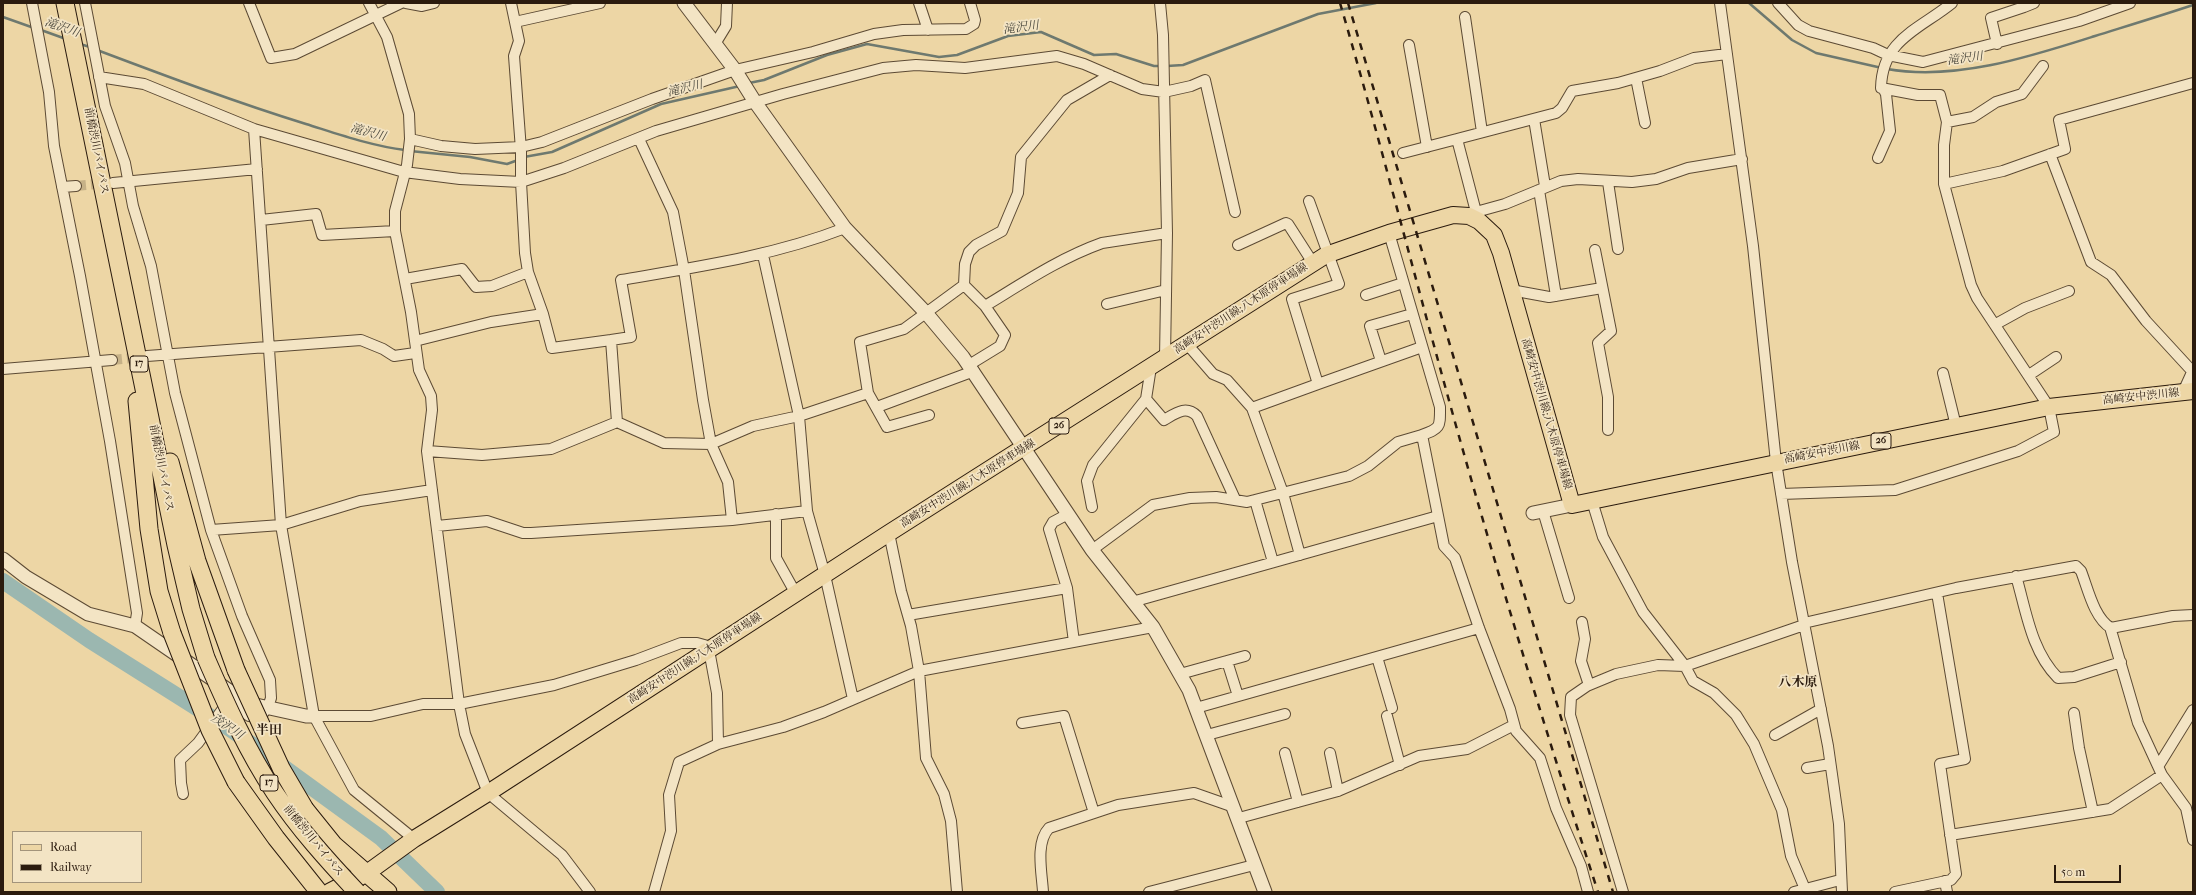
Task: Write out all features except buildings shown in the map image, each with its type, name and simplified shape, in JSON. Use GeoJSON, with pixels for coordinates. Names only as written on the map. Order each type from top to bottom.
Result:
{"type":"FeatureCollection","features":[{"type":"Feature","properties":{"kind":"highway","name":"前橋渋川バイパス"},"geometry":{"type":"LineString","coordinates":[[65,3],[80,68],[130,322],[146,392],[189,602],[206,658],[229,711],[276,794],[319,851],[357,892]]}},
{"type":"Feature","properties":{"kind":"highway","name":"17"},"geometry":{"type":"LineString","coordinates":[[130,322],[149,529],[159,591],[172,633],[210,730],[236,782],[276,838],[319,892]]}},
{"type":"Feature","properties":{"kind":"highway","name":"17"},"geometry":{"type":"LineString","coordinates":[[146,392],[160,422],[197,561],[236,670],[280,768],[305,809],[334,845],[388,892]]}},
{"type":"Feature","properties":{"kind":"highway"},"geometry":{"type":"LineString","coordinates":[[330,892],[367,873]]}},
{"type":"Feature","properties":{"kind":"main road","name":"高崎安中渋川線;八木原停車場線"},"geometry":{"type":"LineString","coordinates":[[408,843],[488,793],[889,533],[1024,449],[1313,263],[1328,254],[1389,233],[1454,216],[1475,216],[1494,235],[1501,253],[1572,505]]}},
{"type":"Feature","properties":{"kind":"main road","name":"高崎安中渋川線"},"geometry":{"type":"LineString","coordinates":[[1572,505],[2049,407],[2188,391]]}},
{"type":"Feature","properties":{"kind":"main road","name":"26"},"geometry":{"type":"LineString","coordinates":[[367,873],[408,843]]}},
{"type":"Feature","properties":{"kind":"street"},"geometry":{"type":"LineString","coordinates":[[85,3],[105,106],[120,147],[129,181],[133,206],[151,266],[175,393],[211,530],[242,616],[270,680],[272,691],[268,707],[260,716],[253,718],[233,704],[222,710],[198,743],[180,760],[183,794]]}},
{"type":"Feature","properties":{"kind":"street"},"geometry":{"type":"LineString","coordinates":[[249,3],[271,58],[295,54],[401,3]]}},
{"type":"Feature","properties":{"kind":"street"},"geometry":{"type":"LineString","coordinates":[[369,3],[387,37],[410,114],[410,141],[395,211],[395,231],[405,279],[419,370],[431,396],[432,410],[427,450],[459,704],[465,734],[488,793],[562,855],[590,892]]}},
{"type":"Feature","properties":{"kind":"street"},"geometry":{"type":"LineString","coordinates":[[406,3],[422,6],[434,3]]}},
{"type":"Feature","properties":{"kind":"street"},"geometry":{"type":"LineString","coordinates":[[511,3],[519,41],[514,56],[528,272],[543,314],[552,348],[631,337],[621,280],[763,255],[811,241],[845,228]]}},
{"type":"Feature","properties":{"kind":"street"},"geometry":{"type":"LineString","coordinates":[[515,22],[600,3]]}},
{"type":"Feature","properties":{"kind":"street"},"geometry":{"type":"LineString","coordinates":[[684,3],[735,70],[755,102],[845,228],[927,314],[972,368],[1092,550],[1153,627],[1180,674],[1196,708],[1237,812],[1254,865],[1265,892]]}},
{"type":"Feature","properties":{"kind":"street"},"geometry":{"type":"LineString","coordinates":[[715,44],[726,26],[727,3]]}},
{"type":"Feature","properties":{"kind":"street"},"geometry":{"type":"LineString","coordinates":[[919,3],[928,30]]}},
{"type":"Feature","properties":{"kind":"street"},"geometry":{"type":"LineString","coordinates":[[410,141],[475,149],[521,148],[542,142],[652,99],[735,70],[813,52],[874,34],[903,30],[959,31],[970,28],[975,20],[970,3]]}},
{"type":"Feature","properties":{"kind":"street"},"geometry":{"type":"LineString","coordinates":[[1160,3],[1163,35],[1167,233],[1165,358]]}},
{"type":"Feature","properties":{"kind":"street"},"geometry":{"type":"LineString","coordinates":[[1720,3],[1742,159],[1776,462],[1830,764],[1838,824],[1840,880],[1842,892]]}},
{"type":"Feature","properties":{"kind":"street"},"geometry":{"type":"LineString","coordinates":[[1778,3],[1798,25],[1809,31],[1865,46],[1887,57],[1923,62],[1997,44],[2079,21],[2130,3]]}},
{"type":"Feature","properties":{"kind":"street"},"geometry":{"type":"LineString","coordinates":[[1878,158],[1890,131],[1886,94],[1883,88],[1881,88],[1881,78],[1887,57],[1902,38],[1952,3]]}},
{"type":"Feature","properties":{"kind":"street"},"geometry":{"type":"LineString","coordinates":[[1997,44],[1991,18],[2024,5],[2034,3]]}},
{"type":"Feature","properties":{"kind":"street"},"geometry":{"type":"LineString","coordinates":[[34,8],[49,92],[54,146],[108,434],[137,612],[135,626]]}},
{"type":"Feature","properties":{"kind":"street"},"geometry":{"type":"LineString","coordinates":[[1465,17],[1482,132]]}},
{"type":"Feature","properties":{"kind":"street"},"geometry":{"type":"LineString","coordinates":[[1408,45],[1428,147]]}},
{"type":"Feature","properties":{"kind":"street"},"geometry":{"type":"LineString","coordinates":[[1403,153],[1534,119],[1559,111],[1572,91],[1636,78],[1694,58],[1727,54]]}},
{"type":"Feature","properties":{"kind":"street"},"geometry":{"type":"LineString","coordinates":[[98,73],[144,84],[254,129],[405,168],[460,179],[521,182],[551,173],[656,131],[755,102],[883,68],[916,65],[965,68],[1057,56],[1110,75],[1142,89],[1164,92],[1191,86],[1205,80],[1235,212]]}},
{"type":"Feature","properties":{"kind":"street"},"geometry":{"type":"LineString","coordinates":[[1947,122],[1973,116],[1996,102],[2022,94],[2043,66]]}},
{"type":"Feature","properties":{"kind":"street"},"geometry":{"type":"LineString","coordinates":[[877,407],[972,368],[1000,346],[1005,334],[985,306],[964,285],[965,264],[969,252],[976,245],[1002,231],[1018,193],[1021,157],[1067,100],[1110,75]]}},
{"type":"Feature","properties":{"kind":"street"},"geometry":{"type":"LineString","coordinates":[[1636,78],[1645,123]]}},
{"type":"Feature","properties":{"kind":"street"},"geometry":{"type":"LineString","coordinates":[[1944,184],[2003,171],[2065,149],[2059,120],[2193,83]]}},
{"type":"Feature","properties":{"kind":"street"},"geometry":{"type":"LineString","coordinates":[[1781,494],[1895,490],[2018,451],[2054,432],[2049,407],[1971,285],[1944,184],[1944,145],[1947,122],[1940,95],[1918,96],[1883,88]]}},
{"type":"Feature","properties":{"kind":"street"},"geometry":{"type":"LineString","coordinates":[[1534,119],[1556,296]]}},
{"type":"Feature","properties":{"kind":"street"},"geometry":{"type":"LineString","coordinates":[[254,129],[281,525],[314,716],[354,790],[408,843]]}},
{"type":"Feature","properties":{"kind":"street"},"geometry":{"type":"LineString","coordinates":[[639,139],[673,212],[684,270],[701,392],[711,444],[728,482],[732,520]]}},
{"type":"Feature","properties":{"kind":"street"},"geometry":{"type":"LineString","coordinates":[[1457,139],[1475,216],[1561,181],[1578,179],[1608,182],[1632,182],[1656,179],[1688,168],[1742,159]]}},
{"type":"Feature","properties":{"kind":"street"},"geometry":{"type":"LineString","coordinates":[[2050,154],[2092,262],[2111,275],[2146,321],[2192,370],[2188,391]]}},
{"type":"Feature","properties":{"kind":"street"},"geometry":{"type":"LineString","coordinates":[[113,182],[257,169]]}},
{"type":"Feature","properties":{"kind":"street"},"geometry":{"type":"LineString","coordinates":[[1608,182],[1618,249]]}},
{"type":"Feature","properties":{"kind":"street"},"geometry":{"type":"LineString","coordinates":[[62,187],[76,186]]}},
{"type":"Feature","properties":{"kind":"street"},"geometry":{"type":"LineString","coordinates":[[1309,201],[1340,284],[1292,299],[1318,384]]}},
{"type":"Feature","properties":{"kind":"street"},"geometry":{"type":"LineString","coordinates":[[261,220],[316,214],[322,235],[395,231]]}},
{"type":"Feature","properties":{"kind":"street"},"geometry":{"type":"LineString","coordinates":[[1238,245],[1286,223],[1313,263]]}},
{"type":"Feature","properties":{"kind":"street"},"geometry":{"type":"LineString","coordinates":[[985,306],[1052,265],[1092,246],[1102,243],[1167,233]]}},
{"type":"Feature","properties":{"kind":"street"},"geometry":{"type":"LineString","coordinates":[[1092,550],[1153,505],[1190,498],[1216,497],[1247,502],[1349,476],[1368,466],[1398,442],[1437,429],[1440,424],[1440,407],[1389,233]]}},
{"type":"Feature","properties":{"kind":"street"},"geometry":{"type":"LineString","coordinates":[[1595,250],[1611,330],[1598,343],[1608,397],[1608,430]]}},
{"type":"Feature","properties":{"kind":"street"},"geometry":{"type":"LineString","coordinates":[[763,255],[799,416],[807,511],[825,575],[854,699]]}},
{"type":"Feature","properties":{"kind":"street"},"geometry":{"type":"LineString","coordinates":[[405,279],[462,269],[476,287],[492,286],[528,272]]}},
{"type":"Feature","properties":{"kind":"street"},"geometry":{"type":"LineString","coordinates":[[1366,295],[1403,283]]}},
{"type":"Feature","properties":{"kind":"street"},"geometry":{"type":"LineString","coordinates":[[929,415],[887,427],[868,393],[860,342],[904,329],[927,314],[964,285]]}},
{"type":"Feature","properties":{"kind":"street"},"geometry":{"type":"LineString","coordinates":[[1511,290],[1556,296],[1602,288]]}},
{"type":"Feature","properties":{"kind":"street"},"geometry":{"type":"LineString","coordinates":[[1107,304],[1166,290]]}},
{"type":"Feature","properties":{"kind":"street"},"geometry":{"type":"LineString","coordinates":[[1996,324],[2026,308],[2069,291]]}},
{"type":"Feature","properties":{"kind":"street"},"geometry":{"type":"LineString","coordinates":[[415,341],[491,322],[543,314]]}},
{"type":"Feature","properties":{"kind":"street"},"geometry":{"type":"LineString","coordinates":[[1381,361],[1370,326],[1412,314]]}},
{"type":"Feature","properties":{"kind":"street"},"geometry":{"type":"LineString","coordinates":[[147,356],[361,340],[383,349],[394,356],[416,353]]}},
{"type":"Feature","properties":{"kind":"street"},"geometry":{"type":"LineString","coordinates":[[611,340],[617,422]]}},
{"type":"Feature","properties":{"kind":"street"},"geometry":{"type":"LineString","coordinates":[[1187,344],[1213,374],[1227,380],[1252,408],[1283,493],[1300,555]]}},
{"type":"Feature","properties":{"kind":"street"},"geometry":{"type":"LineString","coordinates":[[1252,408],[1422,347]]}},
{"type":"Feature","properties":{"kind":"street"},"geometry":{"type":"LineString","coordinates":[[2028,375],[2056,357]]}},
{"type":"Feature","properties":{"kind":"street"},"geometry":{"type":"LineString","coordinates":[[3,369],[112,360]]}},
{"type":"Feature","properties":{"kind":"street"},"geometry":{"type":"LineString","coordinates":[[1092,507],[1087,481],[1093,465],[1146,399],[1151,367]]}},
{"type":"Feature","properties":{"kind":"street"},"geometry":{"type":"LineString","coordinates":[[1943,373],[1956,426]]}},
{"type":"Feature","properties":{"kind":"street"},"geometry":{"type":"LineString","coordinates":[[427,450],[482,455],[550,449],[617,422],[664,443],[711,444],[753,426],[799,416],[868,393]]}},
{"type":"Feature","properties":{"kind":"street"},"geometry":{"type":"LineString","coordinates":[[1146,399],[1164,420],[1183,409],[1192,411],[1197,416],[1235,499]]}},
{"type":"Feature","properties":{"kind":"street"},"geometry":{"type":"LineString","coordinates":[[1422,435],[1444,546],[1455,558],[1479,628],[1510,709],[1516,731],[1540,758],[1556,808],[1581,866],[1588,892]]}},
{"type":"Feature","properties":{"kind":"street"},"geometry":{"type":"LineString","coordinates":[[211,530],[281,525],[360,501],[432,490]]}},
{"type":"Feature","properties":{"kind":"street"},"geometry":{"type":"LineString","coordinates":[[1255,500],[1273,562]]}},
{"type":"Feature","properties":{"kind":"street"},"geometry":{"type":"LineString","coordinates":[[1592,501],[1603,537],[1643,612],[1685,666],[1693,681],[1714,693],[1736,715],[1754,744],[1782,810],[1791,856],[1805,889]]}},
{"type":"Feature","properties":{"kind":"street"},"geometry":{"type":"LineString","coordinates":[[1569,598],[1538,512],[1572,505]]}},
{"type":"Feature","properties":{"kind":"street"},"geometry":{"type":"LineString","coordinates":[[437,526],[487,521],[523,533],[531,533],[732,520],[807,511]]}},
{"type":"Feature","properties":{"kind":"street"},"geometry":{"type":"LineString","coordinates":[[776,514],[776,558],[796,594]]}},
{"type":"Feature","properties":{"kind":"street"},"geometry":{"type":"LineString","coordinates":[[1068,514],[1053,522],[1049,529],[1067,588],[1074,642]]}},
{"type":"Feature","properties":{"kind":"street"},"geometry":{"type":"LineString","coordinates":[[1132,602],[1438,516]]}},
{"type":"Feature","properties":{"kind":"street"},"geometry":{"type":"LineString","coordinates":[[889,533],[919,671],[926,758],[944,794],[951,821],[957,892]]}},
{"type":"Feature","properties":{"kind":"street"},"geometry":{"type":"LineString","coordinates":[[3,559],[26,576],[88,614],[135,626],[231,692],[256,705],[306,716],[371,716],[423,704],[459,704],[554,684],[636,660],[681,643],[697,643],[708,646],[718,693],[718,744]]}},
{"type":"Feature","properties":{"kind":"street"},"geometry":{"type":"LineString","coordinates":[[1623,892],[1570,715],[1571,697],[1590,684],[1616,674],[1658,665],[1685,666],[1804,624],[2016,576],[2076,566],[2081,571],[2100,617],[2110,627],[2138,723],[2159,765],[2162,775],[2186,808],[2193,840]]}},
{"type":"Feature","properties":{"kind":"street"},"geometry":{"type":"LineString","coordinates":[[2016,576],[2035,643],[2049,669],[2058,678],[2074,677],[2121,662]]}},
{"type":"Feature","properties":{"kind":"street"},"geometry":{"type":"LineString","coordinates":[[908,615],[1067,588]]}},
{"type":"Feature","properties":{"kind":"street"},"geometry":{"type":"LineString","coordinates":[[1896,892],[1945,881],[1955,877],[1956,874],[1940,764],[1965,759],[1937,593]]}},
{"type":"Feature","properties":{"kind":"street"},"geometry":{"type":"LineString","coordinates":[[2110,627],[2124,627],[2173,616],[2193,615]]}},
{"type":"Feature","properties":{"kind":"street"},"geometry":{"type":"LineString","coordinates":[[1582,622],[1585,639],[1581,661],[1590,684]]}},
{"type":"Feature","properties":{"kind":"street"},"geometry":{"type":"LineString","coordinates":[[654,892],[671,831],[669,795],[679,762],[718,744],[784,727],[919,671],[1153,627]]}},
{"type":"Feature","properties":{"kind":"street"},"geometry":{"type":"LineString","coordinates":[[1196,708],[1479,628]]}},
{"type":"Feature","properties":{"kind":"street"},"geometry":{"type":"LineString","coordinates":[[1180,674],[1245,656]]}},
{"type":"Feature","properties":{"kind":"street"},"geometry":{"type":"LineString","coordinates":[[1377,657],[1390,712],[1400,765]]}},
{"type":"Feature","properties":{"kind":"street"},"geometry":{"type":"LineString","coordinates":[[1227,661],[1238,696]]}},
{"type":"Feature","properties":{"kind":"street"},"geometry":{"type":"LineString","coordinates":[[1775,735],[1820,709]]}},
{"type":"Feature","properties":{"kind":"street"},"geometry":{"type":"LineString","coordinates":[[2159,765],[2193,710]]}},
{"type":"Feature","properties":{"kind":"street"},"geometry":{"type":"LineString","coordinates":[[2074,712],[2079,748],[2093,812]]}},
{"type":"Feature","properties":{"kind":"street"},"geometry":{"type":"LineString","coordinates":[[1207,735],[1285,714]]}},
{"type":"Feature","properties":{"kind":"street"},"geometry":{"type":"LineString","coordinates":[[1022,723],[1064,716],[1094,813]]}},
{"type":"Feature","properties":{"kind":"street"},"geometry":{"type":"LineString","coordinates":[[1043,892],[1041,859],[1043,835],[1049,828],[1118,804],[1194,793],[1237,812],[1298,802],[1338,791],[1419,756],[1468,749],[1514,725]]}},
{"type":"Feature","properties":{"kind":"street"},"geometry":{"type":"LineString","coordinates":[[1285,752],[1298,802]]}},
{"type":"Feature","properties":{"kind":"street"},"geometry":{"type":"LineString","coordinates":[[1330,753],[1338,791]]}},
{"type":"Feature","properties":{"kind":"street"},"geometry":{"type":"LineString","coordinates":[[1807,768],[1830,764]]}},
{"type":"Feature","properties":{"kind":"street"},"geometry":{"type":"LineString","coordinates":[[1950,835],[2110,809],[2162,775]]}},
{"type":"Feature","properties":{"kind":"street"},"geometry":{"type":"LineString","coordinates":[[1149,892],[1254,865]]}},
{"type":"Feature","properties":{"kind":"street"},"geometry":{"type":"LineString","coordinates":[[1794,892],[1840,880]]}},
{"type":"Feature","properties":{"kind":"street"},"geometry":{"type":"LineString","coordinates":[[1945,881],[1947,892]]}},
{"type":"Feature","properties":{"kind":"waterway","name":"滝沢川"},"geometry":{"type":"LineString","coordinates":[[1167,66],[1183,65],[1318,14],[1376,3]]}},
{"type":"Feature","properties":{"kind":"waterway","name":"滝沢川"},"geometry":{"type":"LineString","coordinates":[[1749,3],[1792,40],[1816,53],[1882,68]]}},
{"type":"Feature","properties":{"kind":"waterway","name":"滝沢川"},"geometry":{"type":"LineString","coordinates":[[1887,69],[1913,72],[1939,72],[1992,65],[2044,52],[2193,5]]}},
{"type":"Feature","properties":{"kind":"waterway","name":"滝沢川"},"geometry":{"type":"LineString","coordinates":[[3,17],[34,28]]}},
{"type":"Feature","properties":{"kind":"waterway","name":"滝沢川"},"geometry":{"type":"LineString","coordinates":[[41,30],[66,39]]}},
{"type":"Feature","properties":{"kind":"waterway","name":"滝沢川"},"geometry":{"type":"LineString","coordinates":[[749,83],[764,80],[827,55],[867,44],[939,57],[957,55],[1008,36],[1041,32],[1094,55],[1116,54],[1154,66],[1162,66]]}},
{"type":"Feature","properties":{"kind":"waterway","name":"滝沢川"},"geometry":{"type":"LineString","coordinates":[[80,44],[90,47]]}},
{"type":"Feature","properties":{"kind":"waterway","name":"滝沢川"},"geometry":{"type":"LineString","coordinates":[[97,50],[279,116],[380,146],[405,150]]}},
{"type":"Feature","properties":{"kind":"waterway","name":"滝沢川"},"geometry":{"type":"LineString","coordinates":[[524,157],[552,152],[661,104],[740,86]]}},
{"type":"Feature","properties":{"kind":"waterway","name":"滝沢川"},"geometry":{"type":"LineString","coordinates":[[410,151],[470,157],[507,164],[518,160]]}},
{"type":"Feature","properties":{"kind":"waterway","name":"茂沢川"},"geometry":{"type":"LineString","coordinates":[[3,581],[89,640],[230,729],[267,755],[381,838],[437,892]]}},
{"type":"Feature","properties":{"kind":"tunnel"},"geometry":{"type":"LineString","coordinates":[[76,186],[107,183]]}},
{"type":"Feature","properties":{"kind":"tunnel"},"geometry":{"type":"LineString","coordinates":[[112,360],[141,357]]}},
{"type":"Feature","properties":{"kind":"railway"},"geometry":{"type":"LineString","coordinates":[[1340,3],[1493,556],[1598,892]]}},
{"type":"Feature","properties":{"kind":"railway"},"geometry":{"type":"LineString","coordinates":[[1348,3],[1613,892]]}},
{"type":"Feature","properties":{"kind":"district","name":"八木原"},"geometry":{"type":"Point","coordinates":[1798,683]}},
{"type":"Feature","properties":{"kind":"district","name":"半田"},"geometry":{"type":"Point","coordinates":[269,731]}}]}
